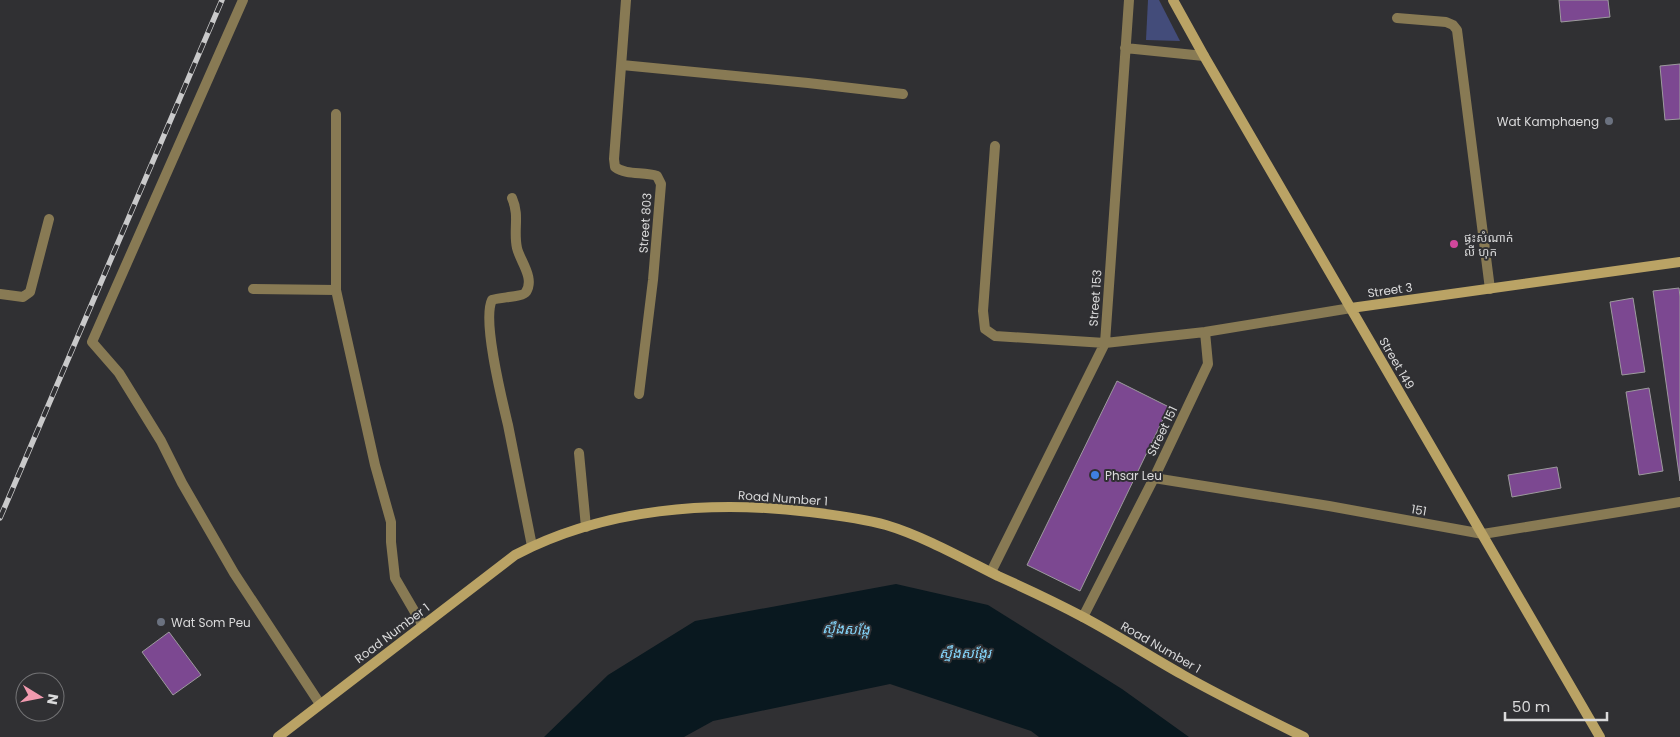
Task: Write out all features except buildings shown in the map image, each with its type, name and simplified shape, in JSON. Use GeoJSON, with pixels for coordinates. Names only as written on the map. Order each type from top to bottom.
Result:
{"type":"FeatureCollection","features":[{"type":"Feature","properties":{"kind":"street"},"geometry":{"type":"LineString","coordinates":[[243,0],[92,342],[123,381],[161,441],[182,483],[234,573],[320,704]]}},
{"type":"Feature","properties":{"kind":"street","name":"Street 803"},"geometry":{"type":"LineString","coordinates":[[626,0],[614,159],[615,167],[621,171],[649,173],[657,176],[661,184],[653,280],[639,394]]}},
{"type":"Feature","properties":{"kind":"street","name":"Street 153"},"geometry":{"type":"LineString","coordinates":[[991,572],[1105,343],[1129,0]]}},
{"type":"Feature","properties":{"kind":"street","name":"Street 149"},"geometry":{"type":"LineString","coordinates":[[1173,0],[1600,737]]}},
{"type":"Feature","properties":{"kind":"street"},"geometry":{"type":"LineString","coordinates":[[1397,18],[1446,22],[1453,25],[1457,30],[1490,288]]}},
{"type":"Feature","properties":{"kind":"street"},"geometry":{"type":"LineString","coordinates":[[1125,48],[1204,56]]}},
{"type":"Feature","properties":{"kind":"street"},"geometry":{"type":"LineString","coordinates":[[622,65],[903,94]]}},
{"type":"Feature","properties":{"kind":"street"},"geometry":{"type":"LineString","coordinates":[[336,114],[336,290],[375,465],[391,522],[395,578],[423,626]]}},
{"type":"Feature","properties":{"kind":"street","name":"Street 3"},"geometry":{"type":"LineString","coordinates":[[995,146],[983,311],[985,329],[995,336],[1105,343],[1205,332],[1351,308],[1680,262]]}},
{"type":"Feature","properties":{"kind":"street"},"geometry":{"type":"LineString","coordinates":[[512,198],[516,208],[516,245],[528,276],[527,289],[526,293],[522,295],[499,297],[492,300],[489,305],[490,334],[532,546]]}},
{"type":"Feature","properties":{"kind":"street"},"geometry":{"type":"LineString","coordinates":[[0,294],[23,297],[30,292],[49,219]]}},
{"type":"Feature","properties":{"kind":"street"},"geometry":{"type":"LineString","coordinates":[[253,289],[336,290]]}},
{"type":"Feature","properties":{"kind":"street","name":"Street 151"},"geometry":{"type":"LineString","coordinates":[[1083,617],[1154,478],[1208,364],[1205,332]]}},
{"type":"Feature","properties":{"kind":"street"},"geometry":{"type":"LineString","coordinates":[[579,453],[586,527]]}},
{"type":"Feature","properties":{"kind":"street","name":"151"},"geometry":{"type":"LineString","coordinates":[[1154,478],[1328,506],[1483,534],[1680,502]]}},
{"type":"Feature","properties":{"kind":"street","name":"Road Number 1"},"geometry":{"type":"LineString","coordinates":[[278,737],[515,555],[532,546],[586,527],[639,514],[694,508],[748,507],[844,516],[887,525],[920,538],[1083,617],[1183,675],[1304,737]]}},
{"type":"Feature","properties":{"kind":"shaded area"},"geometry":{"type":"Polygon","coordinates":[[[1148,0],[1159,0],[1180,41],[1146,40],[1148,0]]]}},
{"type":"Feature","properties":{"kind":"water","name":"ស្ទឹងសង្កែរ"},"geometry":{"type":"Polygon","coordinates":[[[896,584],[988,605],[1122,689],[1189,737],[1039,737],[1031,731],[890,684],[713,721],[684,737],[544,737],[608,675],[695,621],[896,584]]]}},
{"type":"Feature","properties":{"kind":"railway"},"geometry":{"type":"LineString","coordinates":[[0,518],[222,0]]}},
{"type":"Feature","properties":{"kind":"place","name":"Wat Kamphaeng"},"geometry":{"type":"Point","coordinates":[1609,121]}},
{"type":"Feature","properties":{"kind":"place","name":"ផ្ទះសំណាក់ លី ហុក"},"geometry":{"type":"Point","coordinates":[1454,244]}},
{"type":"Feature","properties":{"kind":"place","name":"Phsar Leu"},"geometry":{"type":"Point","coordinates":[1095,475]}},
{"type":"Feature","properties":{"kind":"place","name":"Wat Som Peu"},"geometry":{"type":"Point","coordinates":[161,622]}},
{"type":"Feature","properties":{"kind":"water label","name":"ស្ទឹងសង្កែ"},"geometry":{"type":"Point","coordinates":[846,629]}}]}
